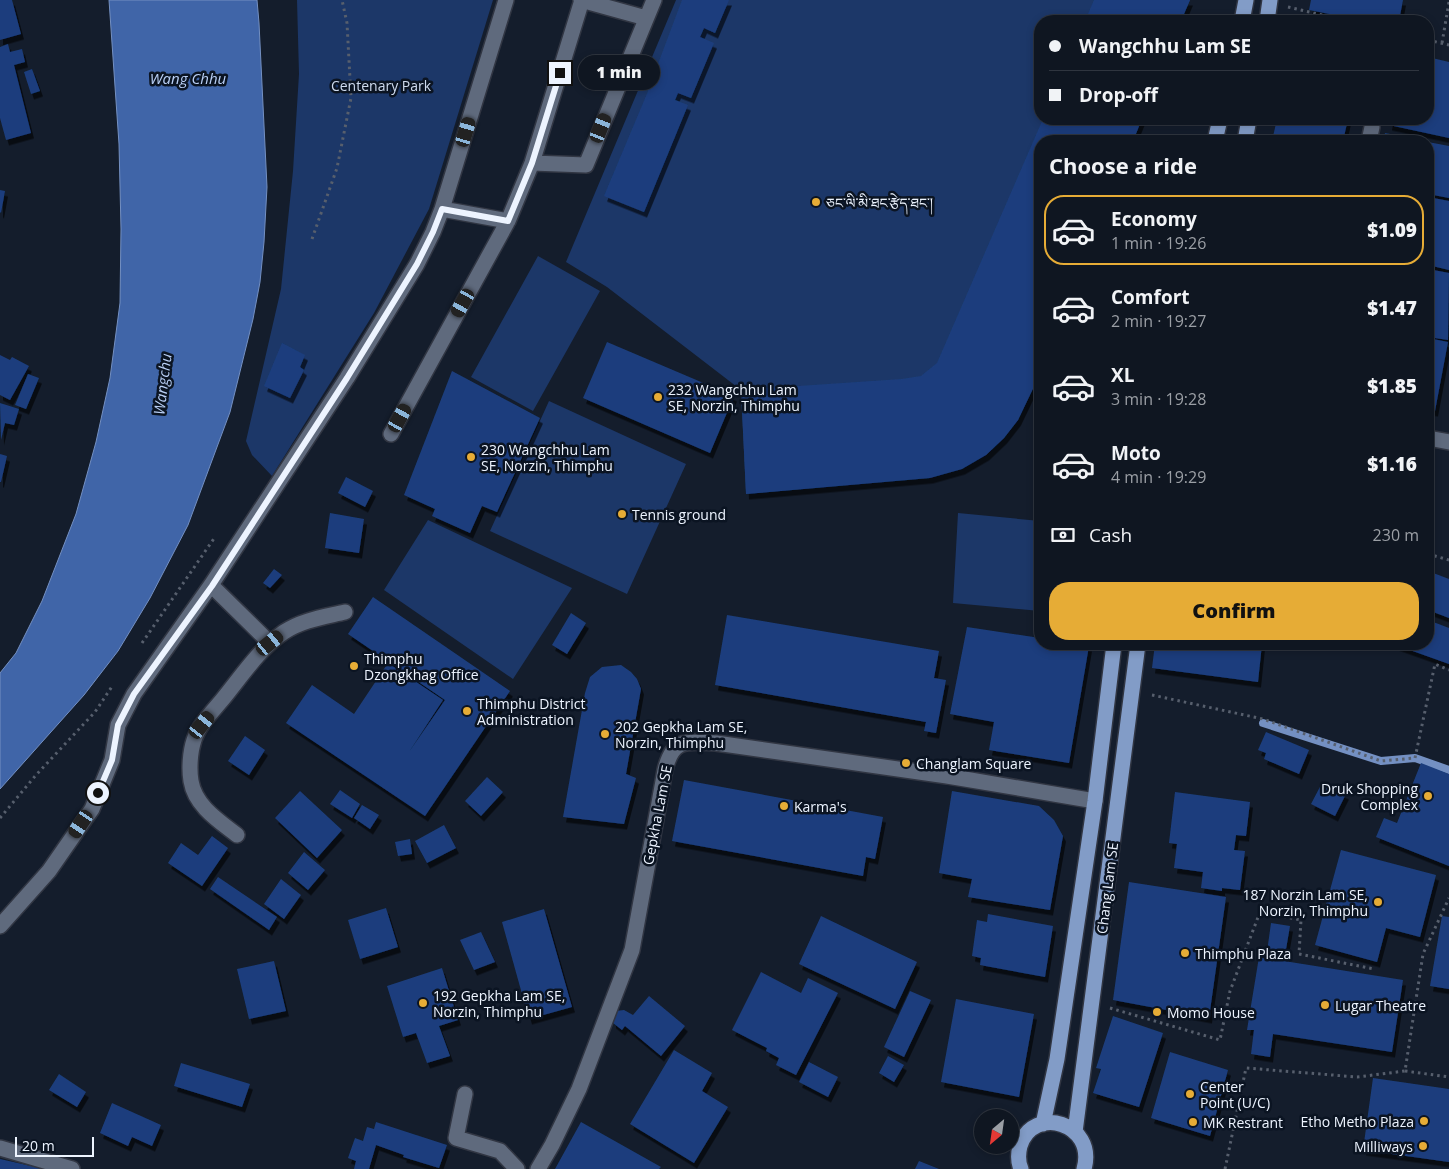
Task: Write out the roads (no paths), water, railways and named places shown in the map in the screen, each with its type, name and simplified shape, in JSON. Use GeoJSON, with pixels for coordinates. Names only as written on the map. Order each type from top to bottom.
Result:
{"type":"FeatureCollection","features":[{"type":"Feature","properties":{"kind":"main road"},"geometry":{"type":"LineString","coordinates":[[1243,15],[1246,0]]}},
{"type":"Feature","properties":{"kind":"main road"},"geometry":{"type":"LineString","coordinates":[[1268,15],[1270,1]]}},
{"type":"Feature","properties":{"kind":"main road","name":"Chang Lam SE"},"geometry":{"type":"LineString","coordinates":[[1043,1124],[1057,1059],[1095,801],[1113,650]]}},
{"type":"Feature","properties":{"kind":"main road","name":"Chang Lam SE"},"geometry":{"type":"LineString","coordinates":[[1075,1132],[1137,650]]}},
{"type":"Feature","properties":{"kind":"main road"},"geometry":{"type":"LineString","coordinates":[[1021,1169],[1018,1153],[1022,1141],[1030,1132],[1043,1124],[1058,1123],[1067,1126],[1075,1132],[1085,1145],[1087,1154],[1084,1169]]}},
{"type":"Feature","properties":{"kind":"street"},"geometry":{"type":"LineString","coordinates":[[0,926],[50,870],[92,809],[112,760],[118,725],[134,694],[212,586],[347,378],[412,272],[433,232],[442,209],[506,0]]}},
{"type":"Feature","properties":{"kind":"street"},"geometry":{"type":"LineString","coordinates":[[391,434],[508,221],[532,163],[581,0],[646,18]]}},
{"type":"Feature","properties":{"kind":"street"},"geometry":{"type":"LineString","coordinates":[[532,163],[586,165],[654,0]]}},
{"type":"Feature","properties":{"kind":"street"},"geometry":{"type":"LineString","coordinates":[[442,209],[508,221]]}},
{"type":"Feature","properties":{"kind":"street"},"geometry":{"type":"LineString","coordinates":[[1434,439],[1449,442]]}},
{"type":"Feature","properties":{"kind":"street"},"geometry":{"type":"LineString","coordinates":[[212,586],[270,643]]}},
{"type":"Feature","properties":{"kind":"street"},"geometry":{"type":"LineString","coordinates":[[237,835],[205,809],[196,796],[191,782],[190,759],[194,739],[202,725],[270,643],[284,632],[304,622],[345,612]]}},
{"type":"Feature","properties":{"kind":"street","name":"Gepkha Lam SE"},"geometry":{"type":"LineString","coordinates":[[538,1169],[580,1089],[632,950],[668,758],[673,749],[682,743],[716,743],[947,776],[1095,801]]}},
{"type":"Feature","properties":{"kind":"street"},"geometry":{"type":"LineString","coordinates":[[465,1094],[456,1138],[500,1151],[517,1169]]}},
{"type":"Feature","properties":{"kind":"street"},"geometry":{"type":"LineString","coordinates":[[0,1148],[72,1169]]}},
{"type":"Feature","properties":{"kind":"water","name":"Wang Chhu"},"geometry":{"type":"Polygon","coordinates":[[[109,0],[257,0],[267,187],[260,282],[230,412],[188,525],[150,598],[118,651],[84,695],[0,789],[0,673],[16,653],[42,601],[76,514],[96,442],[110,378],[120,303],[121,229],[119,144],[109,0]]]}},
{"type":"Feature","properties":{"kind":"waterway"},"geometry":{"type":"LineString","coordinates":[[1263,723],[1381,761],[1415,758],[1449,770]]}},
{"type":"Feature","properties":{"kind":"place","name":"ཅང་ལི་མི་ཐང་རྩེད་ཐང་།"},"geometry":{"type":"Point","coordinates":[816,202]}},
{"type":"Feature","properties":{"kind":"place","name":"232 Wangchhu Lam SE, Norzin, Thimphu"},"geometry":{"type":"Point","coordinates":[658,397]}},
{"type":"Feature","properties":{"kind":"place","name":"230 Wangchhu Lam SE, Norzin, Thimphu"},"geometry":{"type":"Point","coordinates":[471,457]}},
{"type":"Feature","properties":{"kind":"place","name":"Tennis ground"},"geometry":{"type":"Point","coordinates":[622,514]}},
{"type":"Feature","properties":{"kind":"place","name":"Thimphu Dzongkhag Office"},"geometry":{"type":"Point","coordinates":[354,666]}},
{"type":"Feature","properties":{"kind":"place","name":"Thimphu District Administration"},"geometry":{"type":"Point","coordinates":[467,711]}},
{"type":"Feature","properties":{"kind":"place","name":"202 Gepkha Lam SE, Norzin, Thimphu"},"geometry":{"type":"Point","coordinates":[605,734]}},
{"type":"Feature","properties":{"kind":"place","name":"Changlam Square"},"geometry":{"type":"Point","coordinates":[906,763]}},
{"type":"Feature","properties":{"kind":"place","name":"Druk Shopping Complex"},"geometry":{"type":"Point","coordinates":[1428,796]}},
{"type":"Feature","properties":{"kind":"place","name":"Karma's"},"geometry":{"type":"Point","coordinates":[784,806]}},
{"type":"Feature","properties":{"kind":"place","name":"187 Norzin Lam SE, Norzin, Thimphu"},"geometry":{"type":"Point","coordinates":[1378,902]}},
{"type":"Feature","properties":{"kind":"place","name":"Thimphu Plaza"},"geometry":{"type":"Point","coordinates":[1185,953]}},
{"type":"Feature","properties":{"kind":"place","name":"192 Gepkha Lam SE, Norzin, Thimphu"},"geometry":{"type":"Point","coordinates":[423,1003]}},
{"type":"Feature","properties":{"kind":"place","name":"Lugar Theatre"},"geometry":{"type":"Point","coordinates":[1325,1005]}},
{"type":"Feature","properties":{"kind":"place","name":"Momo House"},"geometry":{"type":"Point","coordinates":[1157,1012]}},
{"type":"Feature","properties":{"kind":"place","name":"Center Point (U/C)"},"geometry":{"type":"Point","coordinates":[1190,1094]}},
{"type":"Feature","properties":{"kind":"place","name":"Etho Metho Plaza"},"geometry":{"type":"Point","coordinates":[1424,1121]}},
{"type":"Feature","properties":{"kind":"place","name":"MK Restrant"},"geometry":{"type":"Point","coordinates":[1193,1122]}},
{"type":"Feature","properties":{"kind":"place","name":"Milliways"},"geometry":{"type":"Point","coordinates":[1423,1146]}},
{"type":"Feature","properties":{"kind":"park label","name":"Centenary Park"},"geometry":{"type":"Point","coordinates":[381,85]}},
{"type":"Feature","properties":{"kind":"water label","name":"Wangchu"},"geometry":{"type":"Point","coordinates":[162,384]}}]}
